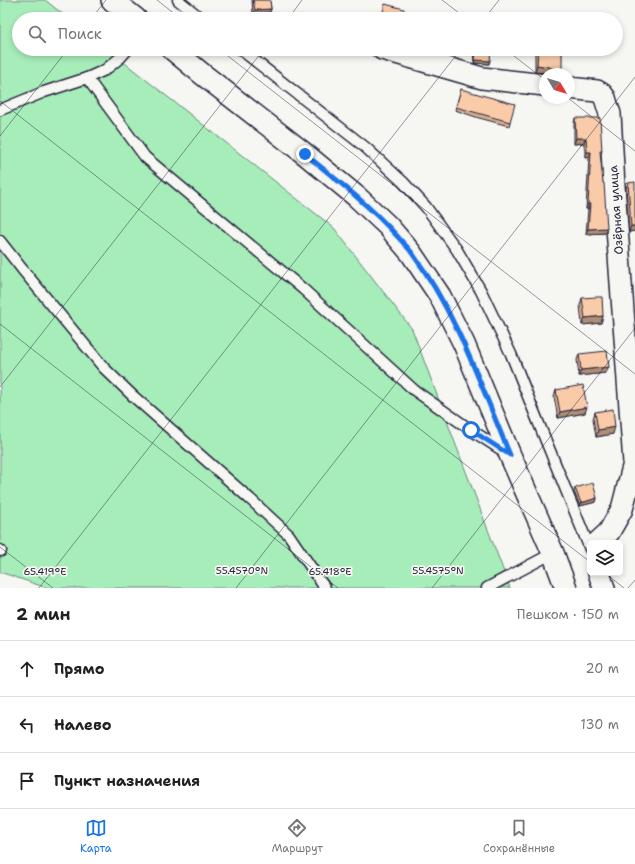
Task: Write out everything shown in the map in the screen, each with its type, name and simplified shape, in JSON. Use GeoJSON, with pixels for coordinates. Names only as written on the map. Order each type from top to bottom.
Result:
{"type":"FeatureCollection","features":[{"type":"Feature","properties":{"kind":"street"},"geometry":{"type":"LineString","coordinates":[[112,0],[127,12]]}},
{"type":"Feature","properties":{"kind":"street"},"geometry":{"type":"LineString","coordinates":[[180,56],[358,197],[388,226],[411,252],[440,296],[464,344],[566,588]]}},
{"type":"Feature","properties":{"kind":"street"},"geometry":{"type":"LineString","coordinates":[[406,56],[482,78],[539,84]]}},
{"type":"Feature","properties":{"kind":"street","name":"Озёрная улица"},"geometry":{"type":"LineString","coordinates":[[575,89],[597,91],[602,94],[607,102],[610,114],[634,463],[622,509],[609,532],[600,540]]}},
{"type":"Feature","properties":{"kind":"street"},"geometry":{"type":"LineString","coordinates":[[600,576],[604,588]]}},
{"type":"Feature","properties":{"kind":"lane"},"geometry":{"type":"LineString","coordinates":[[178,0],[193,12]]}},
{"type":"Feature","properties":{"kind":"lane"},"geometry":{"type":"LineString","coordinates":[[0,110],[44,92],[87,78],[105,70],[123,56]]}},
{"type":"Feature","properties":{"kind":"lane"},"geometry":{"type":"LineString","coordinates":[[249,56],[365,147],[426,207],[457,250],[481,291],[512,354],[587,542]]}},
{"type":"Feature","properties":{"kind":"lane"},"geometry":{"type":"LineString","coordinates":[[87,78],[145,157],[303,289],[414,390],[510,455]]}},
{"type":"Feature","properties":{"kind":"lane"},"geometry":{"type":"LineString","coordinates":[[0,241],[104,368],[289,535],[325,588]]}},
{"type":"Feature","properties":{"kind":"lane"},"geometry":{"type":"LineString","coordinates":[[487,588],[553,554]]}},
{"type":"Feature","properties":{"kind":"green space"},"geometry":{"type":"Polygon","coordinates":[[[0,0],[45,0],[60,12],[12,12],[12,56],[116,56],[334,228],[412,329],[510,588],[47,588],[0,572],[0,0]]]}},
{"type":"Feature","properties":{"kind":"building"},"geometry":{"type":"Polygon","coordinates":[[[253,0],[270,0],[271,9],[255,10],[253,0]]]}},
{"type":"Feature","properties":{"kind":"building"},"geometry":{"type":"Polygon","coordinates":[[[385,4],[404,9],[403,12],[383,12],[385,4]]]}},
{"type":"Feature","properties":{"kind":"building"},"geometry":{"type":"Polygon","coordinates":[[[475,56],[490,56],[490,61],[475,60],[475,56]]]}},
{"type":"Feature","properties":{"kind":"building"},"geometry":{"type":"Polygon","coordinates":[[[538,56],[562,56],[562,68],[537,65],[538,56]]]}},
{"type":"Feature","properties":{"kind":"building"},"geometry":{"type":"Polygon","coordinates":[[[461,89],[515,104],[510,122],[456,107],[461,89]]]}},
{"type":"Feature","properties":{"kind":"building"},"geometry":{"type":"Polygon","coordinates":[[[575,118],[600,118],[602,151],[600,151],[607,228],[588,229],[591,152],[587,152],[586,138],[576,138],[575,118]]]}},
{"type":"Feature","properties":{"kind":"building"},"geometry":{"type":"Polygon","coordinates":[[[635,182],[635,226],[631,226],[628,183],[635,182]]]}},
{"type":"Feature","properties":{"kind":"building"},"geometry":{"type":"Polygon","coordinates":[[[602,297],[603,316],[585,318],[582,298],[602,297]]]}},
{"type":"Feature","properties":{"kind":"building"},"geometry":{"type":"Polygon","coordinates":[[[607,351],[609,367],[581,370],[579,354],[607,351]]]}},
{"type":"Feature","properties":{"kind":"building"},"geometry":{"type":"Polygon","coordinates":[[[583,385],[587,407],[560,412],[556,390],[583,385]]]}},
{"type":"Feature","properties":{"kind":"building"},"geometry":{"type":"Polygon","coordinates":[[[613,409],[615,427],[598,430],[595,412],[613,409]]]}},
{"type":"Feature","properties":{"kind":"building"},"geometry":{"type":"Polygon","coordinates":[[[593,483],[597,498],[581,503],[575,488],[593,483]]]}},
{"type":"Feature","properties":{"kind":"route"},"geometry":{"type":"LineString","coordinates":[[305,154],[358,197],[388,226],[411,252],[440,296],[464,344],[510,455],[471,430]]}}]}
